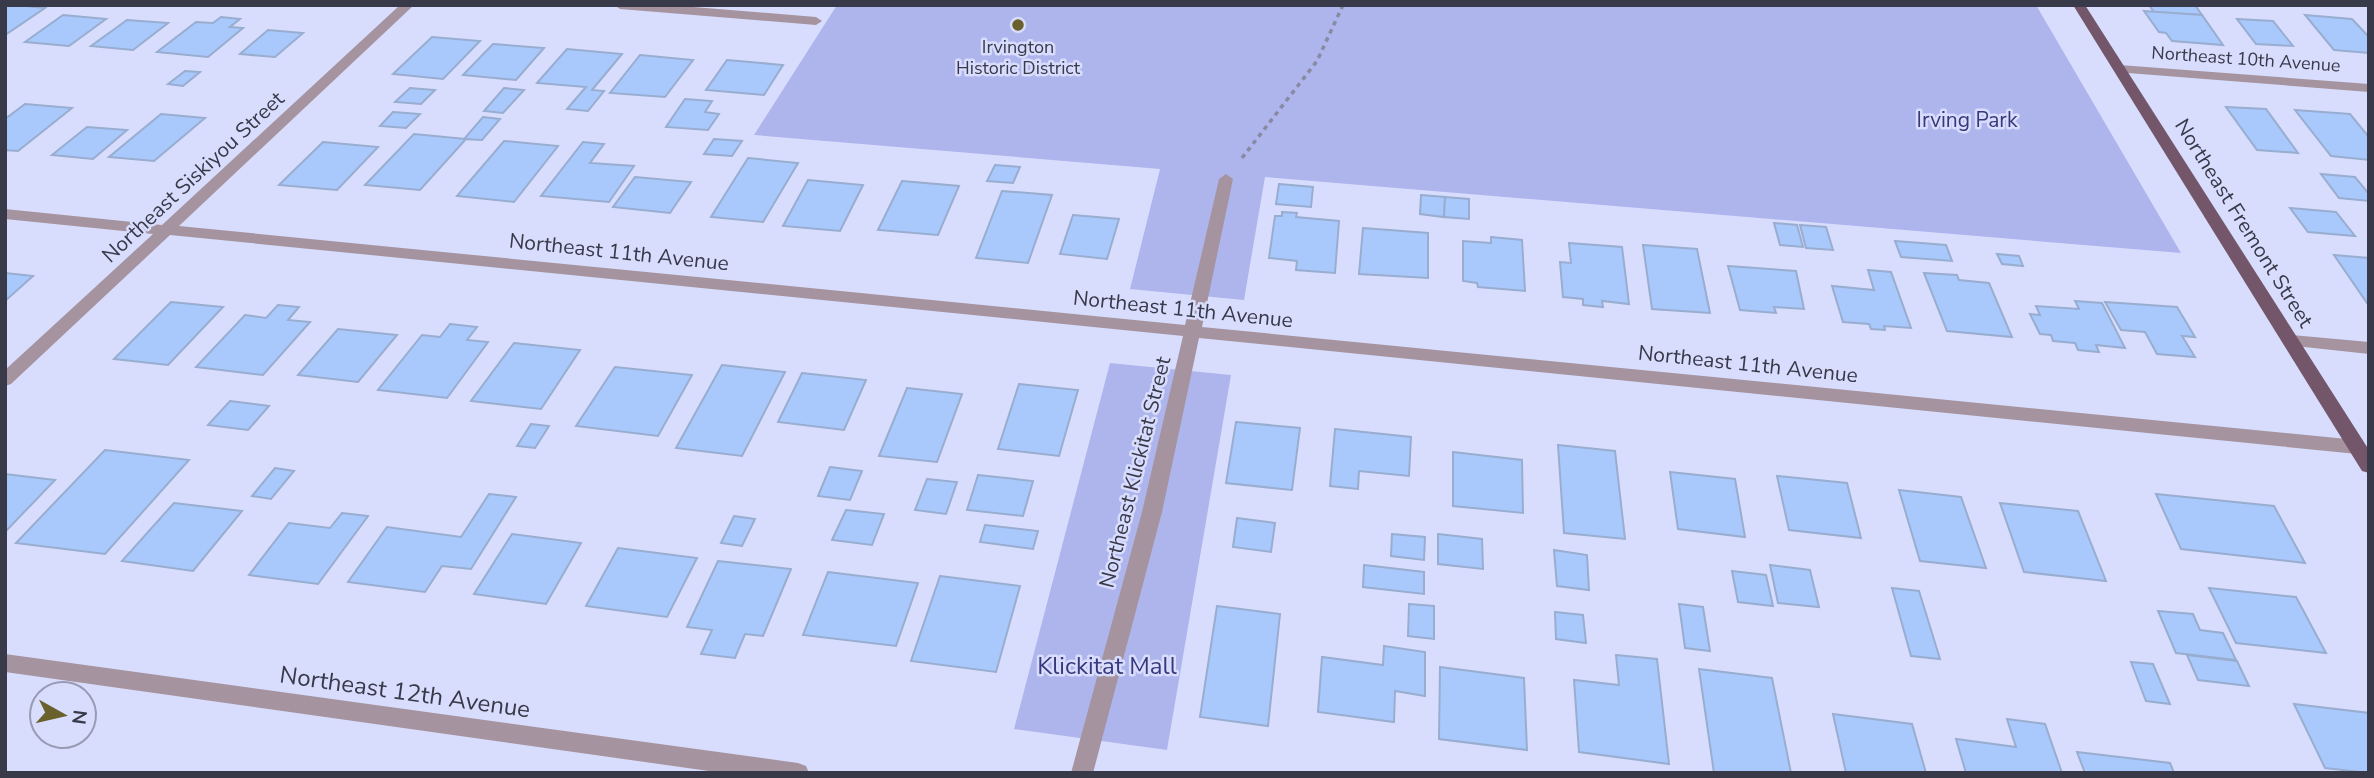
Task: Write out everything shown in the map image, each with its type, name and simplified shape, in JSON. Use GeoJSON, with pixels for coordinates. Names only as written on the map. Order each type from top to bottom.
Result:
{"type":"FeatureCollection","features":[{"type":"Feature","properties":{"kind":"main road","name":"Northeast Fremont Street"},"geometry":{"type":"LineString","coordinates":[[2079,5],[2369,466]]}},
{"type":"Feature","properties":{"kind":"street","name":"Northeast Siskiyou Street"},"geometry":{"type":"LineString","coordinates":[[5,380],[408,5]]}},
{"type":"Feature","properties":{"kind":"street"},"geometry":{"type":"LineString","coordinates":[[620,5],[816,21]]}},
{"type":"Feature","properties":{"kind":"street","name":"Northeast 10th Avenue"},"geometry":{"type":"LineString","coordinates":[[2120,69],[2369,88]]}},
{"type":"Feature","properties":{"kind":"street","name":"Northeast Klickitat Street"},"geometry":{"type":"LineString","coordinates":[[1082,773],[1152,512],[1226,179]]}},
{"type":"Feature","properties":{"kind":"street","name":"Northeast 11th Avenue"},"geometry":{"type":"LineString","coordinates":[[5,214],[2357,447]]}},
{"type":"Feature","properties":{"kind":"street"},"geometry":{"type":"LineString","coordinates":[[2292,341],[2369,348]]}},
{"type":"Feature","properties":{"kind":"street","name":"Northeast 12th Avenue"},"geometry":{"type":"LineString","coordinates":[[5,663],[798,773]]}},
{"type":"Feature","properties":{"kind":"path"},"geometry":{"type":"LineString","coordinates":[[1226,179],[1317,61],[1343,5]]}},
{"type":"Feature","properties":{"kind":"green space","name":"Irving Park"},"geometry":{"type":"Polygon","coordinates":[[[837,5],[2036,5],[2181,253],[1265,177],[1244,300],[1130,289],[1160,169],[754,135],[837,5]]]}},
{"type":"Feature","properties":{"kind":"green space","name":"Klickitat Mall"},"geometry":{"type":"Polygon","coordinates":[[[1110,363],[1231,375],[1167,750],[1014,729],[1110,363]]]}},
{"type":"Feature","properties":{"kind":"building"},"geometry":{"type":"Polygon","coordinates":[[[5,5],[16,5],[45,8],[5,35],[5,5]]]}},
{"type":"Feature","properties":{"kind":"building"},"geometry":{"type":"Polygon","coordinates":[[[2149,5],[2195,5],[2202,15],[2154,12],[2149,5]]]}},
{"type":"Feature","properties":{"kind":"building"},"geometry":{"type":"Polygon","coordinates":[[[2144,11],[2202,15],[2223,45],[2172,41],[2166,33],[2159,32],[2144,11]]]}},
{"type":"Feature","properties":{"kind":"building"},"geometry":{"type":"Polygon","coordinates":[[[63,15],[106,19],[69,46],[25,42],[63,15]]]}},
{"type":"Feature","properties":{"kind":"building"},"geometry":{"type":"Polygon","coordinates":[[[2305,15],[2352,19],[2369,37],[2369,53],[2334,50],[2305,15]]]}},
{"type":"Feature","properties":{"kind":"building"},"geometry":{"type":"Polygon","coordinates":[[[221,17],[240,19],[230,27],[243,28],[208,57],[157,52],[196,22],[213,23],[221,17]]]}},
{"type":"Feature","properties":{"kind":"building"},"geometry":{"type":"Polygon","coordinates":[[[2237,19],[2273,21],[2293,46],[2256,44],[2237,19]]]}},
{"type":"Feature","properties":{"kind":"building"},"geometry":{"type":"Polygon","coordinates":[[[127,20],[168,23],[133,50],[91,46],[127,20]]]}},
{"type":"Feature","properties":{"kind":"building"},"geometry":{"type":"Polygon","coordinates":[[[268,30],[303,33],[275,57],[240,54],[268,30]]]}},
{"type":"Feature","properties":{"kind":"building"},"geometry":{"type":"Polygon","coordinates":[[[432,37],[480,41],[443,79],[393,74],[432,37]]]}},
{"type":"Feature","properties":{"kind":"building"},"geometry":{"type":"Polygon","coordinates":[[[493,44],[544,48],[516,80],[463,75],[493,44]]]}},
{"type":"Feature","properties":{"kind":"building"},"geometry":{"type":"Polygon","coordinates":[[[567,49],[622,54],[592,90],[604,91],[588,111],[567,109],[586,87],[537,83],[567,49]]]}},
{"type":"Feature","properties":{"kind":"building"},"geometry":{"type":"Polygon","coordinates":[[[640,55],[693,60],[665,97],[610,93],[640,55]]]}},
{"type":"Feature","properties":{"kind":"building"},"geometry":{"type":"Polygon","coordinates":[[[727,60],[783,65],[764,95],[706,90],[727,60]]]}},
{"type":"Feature","properties":{"kind":"building"},"geometry":{"type":"Polygon","coordinates":[[[185,71],[200,72],[183,86],[168,84],[185,71]]]}},
{"type":"Feature","properties":{"kind":"building"},"geometry":{"type":"Polygon","coordinates":[[[410,88],[435,90],[421,104],[395,102],[410,88]]]}},
{"type":"Feature","properties":{"kind":"building"},"geometry":{"type":"Polygon","coordinates":[[[504,88],[524,90],[503,113],[484,111],[504,88]]]}},
{"type":"Feature","properties":{"kind":"building"},"geometry":{"type":"Polygon","coordinates":[[[685,99],[712,101],[705,112],[719,114],[708,130],[666,127],[685,99]]]}},
{"type":"Feature","properties":{"kind":"building"},"geometry":{"type":"Polygon","coordinates":[[[25,104],[72,108],[18,151],[5,150],[5,119],[25,104]]]}},
{"type":"Feature","properties":{"kind":"building"},"geometry":{"type":"Polygon","coordinates":[[[2226,107],[2266,109],[2298,153],[2257,150],[2226,107]]]}},
{"type":"Feature","properties":{"kind":"building"},"geometry":{"type":"Polygon","coordinates":[[[2295,110],[2350,114],[2369,137],[2369,160],[2331,156],[2295,110]]]}},
{"type":"Feature","properties":{"kind":"building"},"geometry":{"type":"Polygon","coordinates":[[[393,112],[420,114],[406,128],[380,126],[393,112]]]}},
{"type":"Feature","properties":{"kind":"building"},"geometry":{"type":"Polygon","coordinates":[[[161,114],[205,118],[154,161],[109,157],[161,114]]]}},
{"type":"Feature","properties":{"kind":"building"},"geometry":{"type":"Polygon","coordinates":[[[483,117],[500,119],[482,140],[464,139],[483,117]]]}},
{"type":"Feature","properties":{"kind":"building"},"geometry":{"type":"Polygon","coordinates":[[[87,127],[127,130],[93,159],[52,155],[87,127]]]}},
{"type":"Feature","properties":{"kind":"building"},"geometry":{"type":"Polygon","coordinates":[[[414,134],[466,139],[420,190],[365,185],[414,134]]]}},
{"type":"Feature","properties":{"kind":"building"},"geometry":{"type":"Polygon","coordinates":[[[714,139],[742,141],[732,156],[704,154],[714,139]]]}},
{"type":"Feature","properties":{"kind":"building"},"geometry":{"type":"Polygon","coordinates":[[[504,141],[558,146],[514,202],[457,196],[504,141]]]}},
{"type":"Feature","properties":{"kind":"building"},"geometry":{"type":"Polygon","coordinates":[[[323,142],[378,147],[337,190],[279,185],[323,142]]]}},
{"type":"Feature","properties":{"kind":"building"},"geometry":{"type":"Polygon","coordinates":[[[583,142],[604,144],[590,163],[634,166],[609,202],[541,196],[583,142]]]}},
{"type":"Feature","properties":{"kind":"building"},"geometry":{"type":"Polygon","coordinates":[[[748,158],[798,163],[763,222],[711,217],[748,158]]]}},
{"type":"Feature","properties":{"kind":"building"},"geometry":{"type":"Polygon","coordinates":[[[995,165],[1020,167],[1013,183],[987,181],[995,165]]]}},
{"type":"Feature","properties":{"kind":"building"},"geometry":{"type":"Polygon","coordinates":[[[2321,174],[2355,177],[2369,194],[2369,201],[2339,198],[2321,174]]]}},
{"type":"Feature","properties":{"kind":"building"},"geometry":{"type":"Polygon","coordinates":[[[635,177],[691,182],[670,213],[613,207],[635,177]]]}},
{"type":"Feature","properties":{"kind":"building"},"geometry":{"type":"Polygon","coordinates":[[[808,180],[863,185],[840,231],[783,226],[808,180]]]}},
{"type":"Feature","properties":{"kind":"building"},"geometry":{"type":"Polygon","coordinates":[[[902,181],[959,186],[938,235],[878,230],[902,181]]]}},
{"type":"Feature","properties":{"kind":"building"},"geometry":{"type":"Polygon","coordinates":[[[1279,184],[1313,187],[1311,207],[1276,204],[1279,184]]]}},
{"type":"Feature","properties":{"kind":"building"},"geometry":{"type":"Polygon","coordinates":[[[1002,191],[1052,195],[1028,263],[976,258],[1002,191]]]}},
{"type":"Feature","properties":{"kind":"building"},"geometry":{"type":"Polygon","coordinates":[[[1421,195],[1445,197],[1444,217],[1420,214],[1421,195]]]}},
{"type":"Feature","properties":{"kind":"building"},"geometry":{"type":"Polygon","coordinates":[[[1445,197],[1469,199],[1469,219],[1444,217],[1445,197]]]}},
{"type":"Feature","properties":{"kind":"building"},"geometry":{"type":"Polygon","coordinates":[[[2290,208],[2336,212],[2355,236],[2308,232],[2290,208]]]}},
{"type":"Feature","properties":{"kind":"building"},"geometry":{"type":"Polygon","coordinates":[[[1282,212],[1297,213],[1296,217],[1339,221],[1335,273],[1296,270],[1297,261],[1269,258],[1275,216],[1282,216],[1282,212]]]}},
{"type":"Feature","properties":{"kind":"building"},"geometry":{"type":"Polygon","coordinates":[[[1073,215],[1119,219],[1107,259],[1060,254],[1073,215]]]}},
{"type":"Feature","properties":{"kind":"building"},"geometry":{"type":"Polygon","coordinates":[[[1774,223],[1797,225],[1803,247],[1780,245],[1774,223]]]}},
{"type":"Feature","properties":{"kind":"building"},"geometry":{"type":"Polygon","coordinates":[[[1800,225],[1826,227],[1833,250],[1806,248],[1800,225]]]}},
{"type":"Feature","properties":{"kind":"building"},"geometry":{"type":"Polygon","coordinates":[[[1363,228],[1428,233],[1428,278],[1359,274],[1363,228]]]}},
{"type":"Feature","properties":{"kind":"building"},"geometry":{"type":"Polygon","coordinates":[[[1491,237],[1522,240],[1525,291],[1478,287],[1477,283],[1463,281],[1463,241],[1491,243],[1491,237]]]}},
{"type":"Feature","properties":{"kind":"building"},"geometry":{"type":"Polygon","coordinates":[[[1895,241],[1946,245],[1952,261],[1901,257],[1895,241]]]}},
{"type":"Feature","properties":{"kind":"building"},"geometry":{"type":"Polygon","coordinates":[[[1569,243],[1622,247],[1629,304],[1602,301],[1603,307],[1583,305],[1583,299],[1563,297],[1560,262],[1571,263],[1569,243]]]}},
{"type":"Feature","properties":{"kind":"building"},"geometry":{"type":"Polygon","coordinates":[[[1643,245],[1697,249],[1710,313],[1652,309],[1643,245]]]}},
{"type":"Feature","properties":{"kind":"building"},"geometry":{"type":"Polygon","coordinates":[[[1997,254],[2019,256],[2023,266],[2002,264],[1997,254]]]}},
{"type":"Feature","properties":{"kind":"building"},"geometry":{"type":"Polygon","coordinates":[[[2334,255],[2369,258],[2369,303],[2367,303],[2334,255]]]}},
{"type":"Feature","properties":{"kind":"building"},"geometry":{"type":"Polygon","coordinates":[[[1728,266],[1796,271],[1804,309],[1774,307],[1776,313],[1740,310],[1728,266]]]}},
{"type":"Feature","properties":{"kind":"building"},"geometry":{"type":"Polygon","coordinates":[[[1868,270],[1891,272],[1911,328],[1884,326],[1885,330],[1871,329],[1869,324],[1843,322],[1832,286],[1874,290],[1868,270]]]}},
{"type":"Feature","properties":{"kind":"building"},"geometry":{"type":"Polygon","coordinates":[[[5,273],[33,276],[5,301],[5,273]]]}},
{"type":"Feature","properties":{"kind":"building"},"geometry":{"type":"Polygon","coordinates":[[[1924,273],[1957,275],[1959,280],[1989,283],[2012,337],[1947,331],[1924,273]]]}},
{"type":"Feature","properties":{"kind":"building"},"geometry":{"type":"Polygon","coordinates":[[[2075,301],[2102,303],[2125,348],[2096,345],[2099,352],[2078,350],[2075,343],[2053,341],[2051,335],[2040,334],[2030,314],[2040,315],[2036,306],[2079,309],[2075,301]]]}},
{"type":"Feature","properties":{"kind":"building"},"geometry":{"type":"Polygon","coordinates":[[[171,302],[223,307],[168,365],[114,359],[171,302]]]}},
{"type":"Feature","properties":{"kind":"building"},"geometry":{"type":"Polygon","coordinates":[[[2105,302],[2177,307],[2195,337],[2182,336],[2195,357],[2157,354],[2145,332],[2121,330],[2105,302]]]}},
{"type":"Feature","properties":{"kind":"building"},"geometry":{"type":"Polygon","coordinates":[[[278,305],[299,307],[288,320],[310,322],[263,375],[196,367],[245,315],[266,318],[278,305]]]}},
{"type":"Feature","properties":{"kind":"building"},"geometry":{"type":"Polygon","coordinates":[[[450,324],[477,327],[467,340],[488,342],[447,398],[378,390],[422,335],[440,337],[450,324]]]}},
{"type":"Feature","properties":{"kind":"building"},"geometry":{"type":"Polygon","coordinates":[[[338,329],[397,335],[358,382],[298,375],[338,329]]]}},
{"type":"Feature","properties":{"kind":"building"},"geometry":{"type":"Polygon","coordinates":[[[514,343],[580,350],[541,409],[471,401],[514,343]]]}},
{"type":"Feature","properties":{"kind":"building"},"geometry":{"type":"Polygon","coordinates":[[[722,365],[785,372],[742,456],[676,448],[722,365]]]}},
{"type":"Feature","properties":{"kind":"building"},"geometry":{"type":"Polygon","coordinates":[[[615,367],[692,375],[658,436],[576,426],[615,367]]]}},
{"type":"Feature","properties":{"kind":"building"},"geometry":{"type":"Polygon","coordinates":[[[802,373],[866,380],[844,430],[778,422],[802,373]]]}},
{"type":"Feature","properties":{"kind":"building"},"geometry":{"type":"Polygon","coordinates":[[[1019,384],[1078,390],[1059,456],[998,449],[1019,384]]]}},
{"type":"Feature","properties":{"kind":"building"},"geometry":{"type":"Polygon","coordinates":[[[907,388],[962,394],[937,462],[879,456],[907,388]]]}},
{"type":"Feature","properties":{"kind":"building"},"geometry":{"type":"Polygon","coordinates":[[[230,401],[269,406],[248,430],[208,425],[230,401]]]}},
{"type":"Feature","properties":{"kind":"building"},"geometry":{"type":"Polygon","coordinates":[[[1236,422],[1300,428],[1292,490],[1226,483],[1236,422]]]}},
{"type":"Feature","properties":{"kind":"building"},"geometry":{"type":"Polygon","coordinates":[[[531,424],[549,426],[535,448],[517,446],[531,424]]]}},
{"type":"Feature","properties":{"kind":"building"},"geometry":{"type":"Polygon","coordinates":[[[1335,429],[1411,437],[1409,476],[1359,471],[1358,489],[1330,486],[1335,429]]]}},
{"type":"Feature","properties":{"kind":"building"},"geometry":{"type":"Polygon","coordinates":[[[1558,445],[1615,451],[1625,539],[1564,533],[1558,445]]]}},
{"type":"Feature","properties":{"kind":"building"},"geometry":{"type":"Polygon","coordinates":[[[105,450],[189,460],[105,554],[16,543],[105,450]]]}},
{"type":"Feature","properties":{"kind":"building"},"geometry":{"type":"Polygon","coordinates":[[[1453,452],[1522,460],[1523,513],[1453,506],[1453,452]]]}},
{"type":"Feature","properties":{"kind":"building"},"geometry":{"type":"Polygon","coordinates":[[[830,467],[862,471],[850,500],[818,496],[830,467]]]}},
{"type":"Feature","properties":{"kind":"building"},"geometry":{"type":"Polygon","coordinates":[[[275,468],[294,471],[271,499],[252,496],[275,468]]]}},
{"type":"Feature","properties":{"kind":"building"},"geometry":{"type":"Polygon","coordinates":[[[1670,472],[1735,479],[1745,537],[1678,529],[1670,472]]]}},
{"type":"Feature","properties":{"kind":"building"},"geometry":{"type":"Polygon","coordinates":[[[5,474],[55,480],[5,532],[5,474]]]}},
{"type":"Feature","properties":{"kind":"building"},"geometry":{"type":"Polygon","coordinates":[[[978,475],[1033,481],[1023,516],[967,510],[978,475]]]}},
{"type":"Feature","properties":{"kind":"building"},"geometry":{"type":"Polygon","coordinates":[[[1777,476],[1847,483],[1861,538],[1789,530],[1777,476]]]}},
{"type":"Feature","properties":{"kind":"building"},"geometry":{"type":"Polygon","coordinates":[[[927,479],[957,482],[946,514],[915,510],[927,479]]]}},
{"type":"Feature","properties":{"kind":"building"},"geometry":{"type":"Polygon","coordinates":[[[1899,490],[1961,497],[1986,568],[1920,561],[1899,490]]]}},
{"type":"Feature","properties":{"kind":"building"},"geometry":{"type":"Polygon","coordinates":[[[489,494],[516,497],[471,569],[442,566],[425,592],[348,582],[387,527],[461,537],[489,494]]]}},
{"type":"Feature","properties":{"kind":"building"},"geometry":{"type":"Polygon","coordinates":[[[2156,494],[2274,506],[2305,563],[2181,549],[2156,494]]]}},
{"type":"Feature","properties":{"kind":"building"},"geometry":{"type":"Polygon","coordinates":[[[174,503],[242,511],[193,571],[122,561],[174,503]]]}},
{"type":"Feature","properties":{"kind":"building"},"geometry":{"type":"Polygon","coordinates":[[[2000,503],[2078,511],[2106,581],[2024,572],[2000,503]]]}},
{"type":"Feature","properties":{"kind":"building"},"geometry":{"type":"Polygon","coordinates":[[[846,510],[884,514],[872,545],[832,540],[846,510]]]}},
{"type":"Feature","properties":{"kind":"building"},"geometry":{"type":"Polygon","coordinates":[[[342,513],[368,516],[318,584],[249,575],[289,523],[330,528],[342,513]]]}},
{"type":"Feature","properties":{"kind":"building"},"geometry":{"type":"Polygon","coordinates":[[[734,516],[755,519],[742,546],[721,543],[734,516]]]}},
{"type":"Feature","properties":{"kind":"building"},"geometry":{"type":"Polygon","coordinates":[[[1237,518],[1275,523],[1271,552],[1233,547],[1237,518]]]}},
{"type":"Feature","properties":{"kind":"building"},"geometry":{"type":"Polygon","coordinates":[[[985,525],[1038,531],[1033,549],[980,542],[985,525]]]}},
{"type":"Feature","properties":{"kind":"building"},"geometry":{"type":"Polygon","coordinates":[[[512,534],[581,543],[546,604],[474,594],[512,534]]]}},
{"type":"Feature","properties":{"kind":"building"},"geometry":{"type":"Polygon","coordinates":[[[1392,534],[1425,537],[1424,560],[1391,556],[1392,534]]]}},
{"type":"Feature","properties":{"kind":"building"},"geometry":{"type":"Polygon","coordinates":[[[1438,534],[1482,539],[1483,569],[1438,564],[1438,534]]]}},
{"type":"Feature","properties":{"kind":"building"},"geometry":{"type":"Polygon","coordinates":[[[618,548],[697,558],[667,617],[586,606],[618,548]]]}},
{"type":"Feature","properties":{"kind":"building"},"geometry":{"type":"Polygon","coordinates":[[[1554,550],[1587,555],[1589,590],[1557,586],[1554,550]]]}},
{"type":"Feature","properties":{"kind":"building"},"geometry":{"type":"Polygon","coordinates":[[[718,561],[791,569],[763,636],[745,634],[735,658],[701,654],[712,630],[687,627],[718,561]]]}},
{"type":"Feature","properties":{"kind":"building"},"geometry":{"type":"Polygon","coordinates":[[[1364,565],[1424,572],[1424,594],[1363,587],[1364,565]]]}},
{"type":"Feature","properties":{"kind":"building"},"geometry":{"type":"Polygon","coordinates":[[[1770,565],[1810,570],[1819,607],[1778,603],[1770,565]]]}},
{"type":"Feature","properties":{"kind":"building"},"geometry":{"type":"Polygon","coordinates":[[[1732,571],[1766,575],[1773,606],[1738,602],[1732,571]]]}},
{"type":"Feature","properties":{"kind":"building"},"geometry":{"type":"Polygon","coordinates":[[[828,572],[918,583],[896,646],[803,635],[828,572]]]}},
{"type":"Feature","properties":{"kind":"building"},"geometry":{"type":"Polygon","coordinates":[[[940,576],[1020,586],[996,672],[911,661],[940,576]]]}},
{"type":"Feature","properties":{"kind":"building"},"geometry":{"type":"Polygon","coordinates":[[[1892,588],[1919,591],[1940,659],[1911,656],[1892,588]]]}},
{"type":"Feature","properties":{"kind":"building"},"geometry":{"type":"Polygon","coordinates":[[[2209,588],[2296,597],[2326,653],[2236,643],[2209,588]]]}},
{"type":"Feature","properties":{"kind":"building"},"geometry":{"type":"Polygon","coordinates":[[[1409,604],[1434,606],[1434,639],[1408,636],[1409,604]]]}},
{"type":"Feature","properties":{"kind":"building"},"geometry":{"type":"Polygon","coordinates":[[[1679,604],[1703,607],[1710,651],[1685,648],[1679,604]]]}},
{"type":"Feature","properties":{"kind":"building"},"geometry":{"type":"Polygon","coordinates":[[[1217,606],[1280,614],[1268,726],[1200,717],[1217,606]]]}},
{"type":"Feature","properties":{"kind":"building"},"geometry":{"type":"Polygon","coordinates":[[[2158,611],[2193,614],[2200,630],[2223,633],[2236,660],[2176,653],[2158,611]]]}},
{"type":"Feature","properties":{"kind":"building"},"geometry":{"type":"Polygon","coordinates":[[[1555,612],[1583,615],[1586,643],[1556,639],[1555,612]]]}},
{"type":"Feature","properties":{"kind":"building"},"geometry":{"type":"Polygon","coordinates":[[[1384,646],[1425,652],[1425,696],[1395,691],[1394,722],[1318,712],[1322,657],[1383,665],[1384,646]]]}},
{"type":"Feature","properties":{"kind":"building"},"geometry":{"type":"Polygon","coordinates":[[[1616,655],[1657,659],[1669,764],[1579,752],[1574,680],[1619,685],[1616,655]]]}},
{"type":"Feature","properties":{"kind":"building"},"geometry":{"type":"Polygon","coordinates":[[[2187,655],[2237,661],[2249,686],[2198,680],[2187,655]]]}},
{"type":"Feature","properties":{"kind":"building"},"geometry":{"type":"Polygon","coordinates":[[[2131,662],[2153,664],[2170,704],[2146,701],[2131,662]]]}},
{"type":"Feature","properties":{"kind":"building"},"geometry":{"type":"Polygon","coordinates":[[[1440,667],[1524,678],[1527,750],[1439,739],[1440,667]]]}},
{"type":"Feature","properties":{"kind":"building"},"geometry":{"type":"Polygon","coordinates":[[[1699,669],[1772,678],[1791,773],[1714,773],[1699,669]]]}},
{"type":"Feature","properties":{"kind":"building"},"geometry":{"type":"Polygon","coordinates":[[[2294,704],[2369,713],[2369,773],[2325,768],[2294,704]]]}},
{"type":"Feature","properties":{"kind":"building"},"geometry":{"type":"Polygon","coordinates":[[[1833,714],[1912,724],[1926,773],[1846,773],[1833,714]]]}},
{"type":"Feature","properties":{"kind":"building"},"geometry":{"type":"Polygon","coordinates":[[[2007,719],[2045,724],[2062,773],[1966,773],[1956,739],[2016,747],[2007,719]]]}},
{"type":"Feature","properties":{"kind":"building"},"geometry":{"type":"Polygon","coordinates":[[[2077,752],[2170,763],[2174,773],[2085,773],[2077,752]]]}},
{"type":"Feature","properties":{"kind":"place","name":"Irvington Historic District"},"geometry":{"type":"Point","coordinates":[1018,25]}}]}
